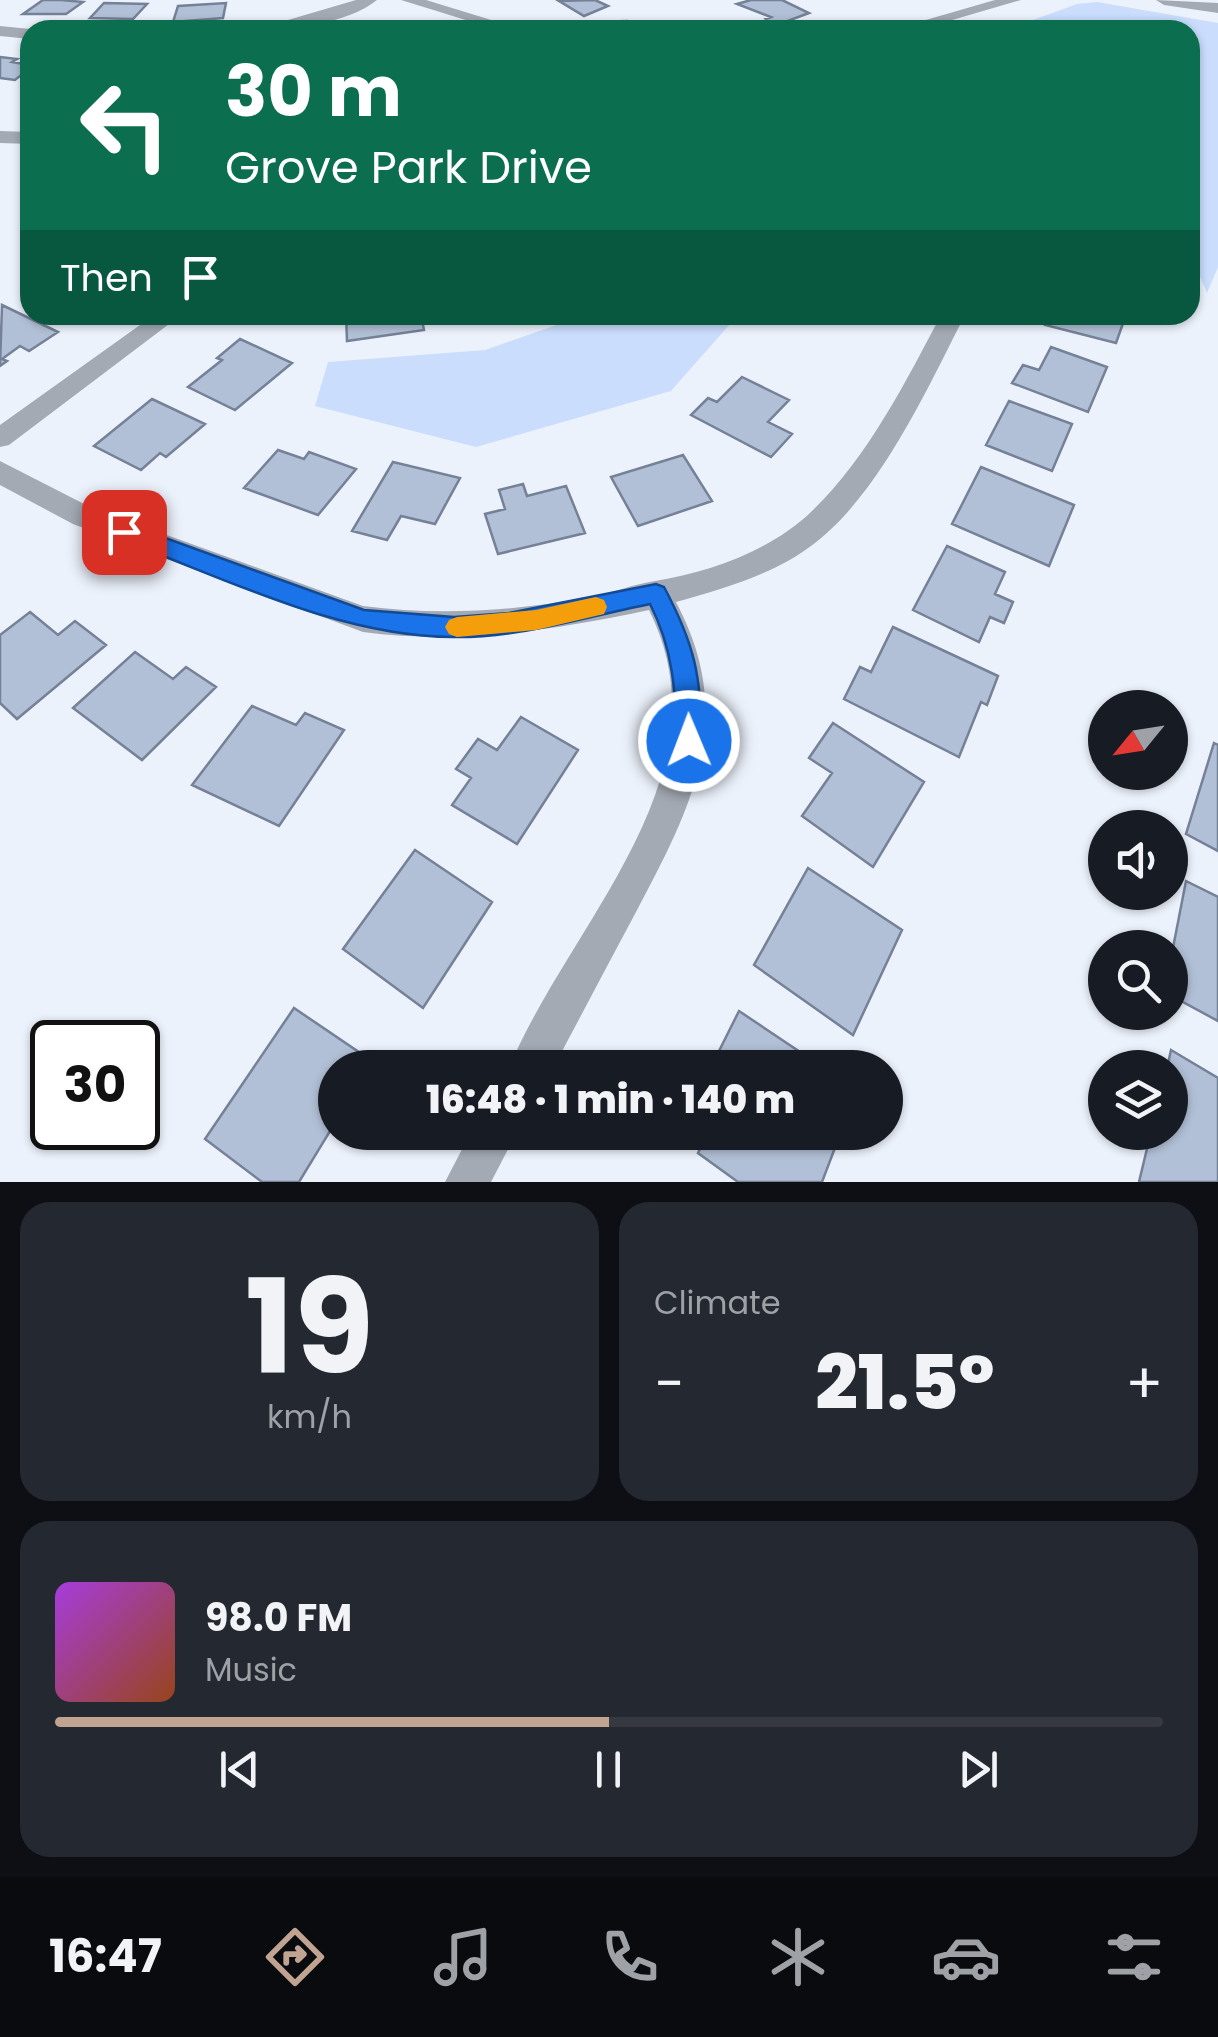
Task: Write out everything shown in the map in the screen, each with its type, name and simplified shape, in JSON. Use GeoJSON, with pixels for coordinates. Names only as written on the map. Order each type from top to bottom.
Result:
{"type":"FeatureCollection","features":[{"type":"Feature","properties":{"kind":"street"},"geometry":{"type":"LineString","coordinates":[[304,20],[369,0]]}},
{"type":"Feature","properties":{"kind":"street"},"geometry":{"type":"LineString","coordinates":[[410,0],[481,20]]}},
{"type":"Feature","properties":{"kind":"street"},"geometry":{"type":"LineString","coordinates":[[937,20],[1013,0]]}},
{"type":"Feature","properties":{"kind":"street"},"geometry":{"type":"LineString","coordinates":[[1164,0],[1218,8]]}},
{"type":"Feature","properties":{"kind":"street"},"geometry":{"type":"LineString","coordinates":[[0,438],[155,325]]}},
{"type":"Feature","properties":{"kind":"street"},"geometry":{"type":"LineString","coordinates":[[0,471],[21,488],[90,519],[364,620],[454,627],[536,620],[656,594],[754,565],[800,538],[846,496],[947,325]]}},
{"type":"Feature","properties":{"kind":"street"},"geometry":{"type":"LineString","coordinates":[[540,1050],[670,812],[689,741],[688,685],[677,634],[656,594]]}},
{"type":"Feature","properties":{"kind":"street"},"geometry":{"type":"LineString","coordinates":[[467,1182],[484,1150]]}},
{"type":"Feature","properties":{"kind":"shaded area"},"geometry":{"type":"Polygon","coordinates":[[[1097,2],[1218,23],[1218,267],[1207,293],[1200,277],[1200,20],[1033,20],[1077,4],[1097,2]]]}},
{"type":"Feature","properties":{"kind":"shaded area"},"geometry":{"type":"Polygon","coordinates":[[[556,325],[729,325],[671,391],[476,447],[315,406],[328,362],[485,350],[556,325]]]}},
{"type":"Feature","properties":{"kind":"building"},"geometry":{"type":"Polygon","coordinates":[[[43,0],[83,2],[66,14],[23,14],[43,0]]]}},
{"type":"Feature","properties":{"kind":"building"},"geometry":{"type":"Polygon","coordinates":[[[595,0],[608,6],[584,16],[559,1],[595,0]]]}},
{"type":"Feature","properties":{"kind":"building"},"geometry":{"type":"Polygon","coordinates":[[[782,0],[809,13],[790,20],[768,20],[771,17],[737,4],[782,0]]]}},
{"type":"Feature","properties":{"kind":"building"},"geometry":{"type":"Polygon","coordinates":[[[104,3],[147,4],[133,19],[90,18],[104,3]]]}},
{"type":"Feature","properties":{"kind":"building"},"geometry":{"type":"Polygon","coordinates":[[[226,3],[223,18],[198,20],[174,20],[178,6],[226,3]]]}},
{"type":"Feature","properties":{"kind":"building"},"geometry":{"type":"Polygon","coordinates":[[[0,57],[17,59],[12,62],[20,63],[20,76],[15,80],[0,78],[0,57]]]}},
{"type":"Feature","properties":{"kind":"building"},"geometry":{"type":"Polygon","coordinates":[[[2,305],[20,314],[20,325],[43,325],[58,332],[29,351],[20,346],[2,359],[7,361],[0,366],[2,305]]]}},
{"type":"Feature","properties":{"kind":"building"},"geometry":{"type":"Polygon","coordinates":[[[346,325],[423,325],[424,330],[347,341],[346,325]]]}},
{"type":"Feature","properties":{"kind":"building"},"geometry":{"type":"Polygon","coordinates":[[[1045,325],[1122,325],[1116,343],[1045,325]]]}},
{"type":"Feature","properties":{"kind":"building"},"geometry":{"type":"Polygon","coordinates":[[[240,339],[292,363],[235,410],[188,387],[222,360],[217,358],[240,339]]]}},
{"type":"Feature","properties":{"kind":"building"},"geometry":{"type":"Polygon","coordinates":[[[1051,347],[1107,367],[1088,412],[1012,383],[1023,365],[1039,370],[1051,347]]]}},
{"type":"Feature","properties":{"kind":"building"},"geometry":{"type":"Polygon","coordinates":[[[742,377],[789,400],[768,422],[792,434],[771,457],[691,415],[708,398],[717,402],[742,377]]]}},
{"type":"Feature","properties":{"kind":"building"},"geometry":{"type":"Polygon","coordinates":[[[152,399],[205,424],[166,457],[160,453],[141,470],[94,446],[152,399]]]}},
{"type":"Feature","properties":{"kind":"building"},"geometry":{"type":"Polygon","coordinates":[[[1009,401],[1072,424],[1052,471],[986,445],[1009,401]]]}},
{"type":"Feature","properties":{"kind":"building"},"geometry":{"type":"Polygon","coordinates":[[[278,450],[304,459],[309,452],[356,469],[318,515],[244,488],[278,450]]]}},
{"type":"Feature","properties":{"kind":"building"},"geometry":{"type":"Polygon","coordinates":[[[683,455],[712,501],[638,526],[611,477],[683,455]]]}},
{"type":"Feature","properties":{"kind":"building"},"geometry":{"type":"Polygon","coordinates":[[[393,462],[460,478],[435,524],[401,516],[387,540],[352,531],[393,462]]]}},
{"type":"Feature","properties":{"kind":"building"},"geometry":{"type":"Polygon","coordinates":[[[981,467],[1074,505],[1049,566],[952,524],[981,467]]]}},
{"type":"Feature","properties":{"kind":"building"},"geometry":{"type":"Polygon","coordinates":[[[523,484],[527,496],[566,486],[585,533],[498,554],[485,514],[505,509],[499,490],[523,484]]]}},
{"type":"Feature","properties":{"kind":"building"},"geometry":{"type":"Polygon","coordinates":[[[947,546],[1005,572],[995,594],[1013,602],[1004,623],[990,617],[979,642],[913,610],[947,546]]]}},
{"type":"Feature","properties":{"kind":"building"},"geometry":{"type":"Polygon","coordinates":[[[30,612],[58,635],[75,621],[106,645],[17,719],[0,703],[0,635],[30,612]]]}},
{"type":"Feature","properties":{"kind":"building"},"geometry":{"type":"Polygon","coordinates":[[[893,627],[998,676],[987,705],[981,702],[959,757],[844,699],[860,667],[871,672],[893,627]]]}},
{"type":"Feature","properties":{"kind":"building"},"geometry":{"type":"Polygon","coordinates":[[[135,652],[173,679],[186,667],[216,687],[142,760],[73,708],[135,652]]]}},
{"type":"Feature","properties":{"kind":"building"},"geometry":{"type":"Polygon","coordinates":[[[252,706],[296,725],[305,713],[344,730],[279,826],[192,785],[252,706]]]}},
{"type":"Feature","properties":{"kind":"building"},"geometry":{"type":"Polygon","coordinates":[[[521,717],[578,750],[517,844],[452,805],[471,778],[456,769],[478,739],[497,750],[521,717]]]}},
{"type":"Feature","properties":{"kind":"building"},"geometry":{"type":"Polygon","coordinates":[[[833,723],[924,782],[873,867],[802,816],[832,773],[809,758],[833,723]]]}},
{"type":"Feature","properties":{"kind":"building"},"geometry":{"type":"Polygon","coordinates":[[[1214,743],[1218,745],[1218,851],[1188,835],[1214,743]]]}},
{"type":"Feature","properties":{"kind":"building"},"geometry":{"type":"Polygon","coordinates":[[[415,850],[492,902],[423,1008],[343,949],[415,850]]]}},
{"type":"Feature","properties":{"kind":"building"},"geometry":{"type":"Polygon","coordinates":[[[808,868],[902,930],[853,1035],[754,965],[808,868]]]}},
{"type":"Feature","properties":{"kind":"building"},"geometry":{"type":"Polygon","coordinates":[[[1188,882],[1218,897],[1218,1021],[1188,1005],[1188,930],[1176,930],[1180,910],[1188,910],[1188,882]]]}},
{"type":"Feature","properties":{"kind":"building"},"geometry":{"type":"Polygon","coordinates":[[[294,1008],[356,1050],[318,1050],[319,1150],[299,1182],[262,1182],[205,1139],[294,1008]]]}},
{"type":"Feature","properties":{"kind":"building"},"geometry":{"type":"Polygon","coordinates":[[[739,1011],[797,1050],[720,1050],[739,1011]]]}},
{"type":"Feature","properties":{"kind":"building"},"geometry":{"type":"Polygon","coordinates":[[[1188,1060],[1218,1078],[1218,1182],[1139,1182],[1147,1150],[1188,1150],[1188,1060]]]}},
{"type":"Feature","properties":{"kind":"building"},"geometry":{"type":"Polygon","coordinates":[[[834,1150],[822,1182],[738,1182],[698,1153],[834,1150]]]}},
{"type":"Feature","properties":{"kind":"slow traffic"},"geometry":{"type":"LineString","coordinates":[[457,627],[536,620],[596,607]]}},
{"type":"Feature","properties":{"kind":"route"},"geometry":{"type":"LineString","coordinates":[[124,532],[364,620],[454,627],[536,620],[656,594],[677,634],[688,685],[689,741]]}}]}
